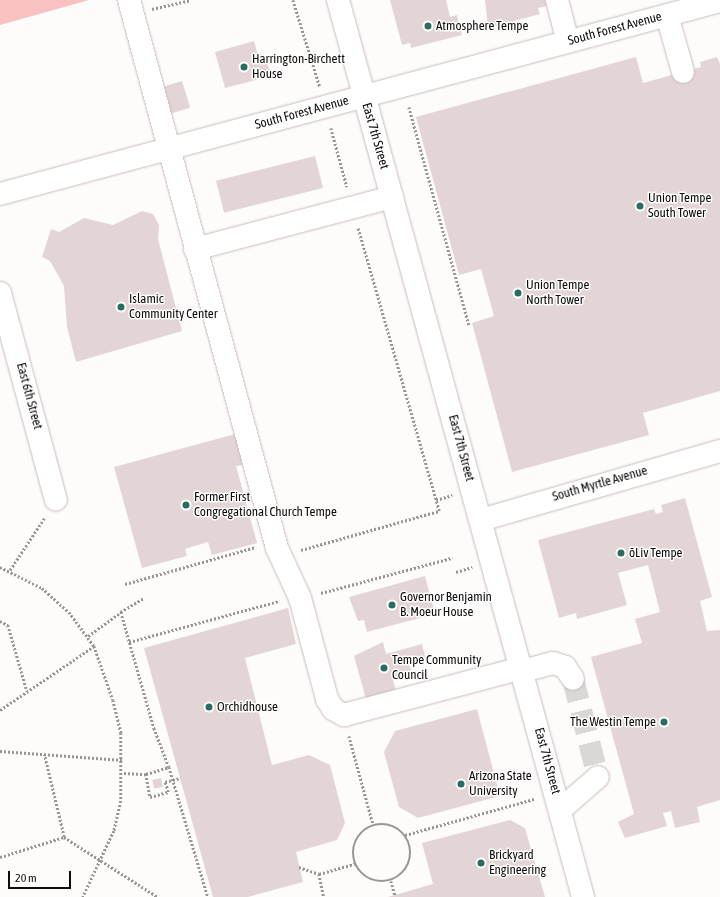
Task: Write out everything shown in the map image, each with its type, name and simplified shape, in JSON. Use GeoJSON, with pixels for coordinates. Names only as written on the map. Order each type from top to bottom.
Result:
{"type":"FeatureCollection","features":[{"type":"Feature","properties":{"kind":"street","name":"East 7th Street"},"geometry":{"type":"LineString","coordinates":[[338,0],[522,669],[583,897]]}},
{"type":"Feature","properties":{"kind":"street"},"geometry":{"type":"LineString","coordinates":[[557,0],[568,42]]}},
{"type":"Feature","properties":{"kind":"street","name":"South Forest Avenue"},"geometry":{"type":"LineString","coordinates":[[0,194],[720,1]]}},
{"type":"Feature","properties":{"kind":"street"},"geometry":{"type":"LineString","coordinates":[[130,7],[280,561],[293,578],[300,598],[327,699],[333,709],[344,715],[522,669],[564,667]]}},
{"type":"Feature","properties":{"kind":"street"},"geometry":{"type":"LineString","coordinates":[[667,15],[683,72]]}},
{"type":"Feature","properties":{"kind":"street"},"geometry":{"type":"LineString","coordinates":[[195,249],[392,197]]}},
{"type":"Feature","properties":{"kind":"street","name":"East 6th Street"},"geometry":{"type":"LineString","coordinates":[[0,293],[56,500]]}},
{"type":"Feature","properties":{"kind":"street","name":"South Myrtle Avenue"},"geometry":{"type":"LineString","coordinates":[[481,520],[720,451]]}},
{"type":"Feature","properties":{"kind":"street"},"geometry":{"type":"LineString","coordinates":[[558,802],[598,777]]}},
{"type":"Feature","properties":{"kind":"path"},"geometry":{"type":"LineString","coordinates":[[130,7],[190,0]]}},
{"type":"Feature","properties":{"kind":"path"},"geometry":{"type":"LineString","coordinates":[[293,0],[321,90]]}},
{"type":"Feature","properties":{"kind":"path"},"geometry":{"type":"LineString","coordinates":[[408,104],[469,325]]}},
{"type":"Feature","properties":{"kind":"path"},"geometry":{"type":"LineString","coordinates":[[330,123],[439,512]]}},
{"type":"Feature","properties":{"kind":"path"},"geometry":{"type":"LineString","coordinates":[[436,500],[458,493]]}},
{"type":"Feature","properties":{"kind":"path"},"geometry":{"type":"LineString","coordinates":[[10,570],[56,500]]}},
{"type":"Feature","properties":{"kind":"path"},"geometry":{"type":"LineString","coordinates":[[0,566],[42,588],[69,612],[94,646],[113,700],[124,773],[114,831],[102,861],[83,897]]}},
{"type":"Feature","properties":{"kind":"path"},"geometry":{"type":"LineString","coordinates":[[456,572],[476,566]]}},
{"type":"Feature","properties":{"kind":"path"},"geometry":{"type":"LineString","coordinates":[[88,636],[121,612],[143,599]]}},
{"type":"Feature","properties":{"kind":"path"},"geometry":{"type":"LineString","coordinates":[[121,612],[154,728],[169,767],[208,897]]}},
{"type":"Feature","properties":{"kind":"path"},"geometry":{"type":"LineString","coordinates":[[0,621],[8,625],[27,691]]}},
{"type":"Feature","properties":{"kind":"path"},"geometry":{"type":"LineString","coordinates":[[0,710],[94,646]]}},
{"type":"Feature","properties":{"kind":"path"},"geometry":{"type":"LineString","coordinates":[[344,715],[373,824]]}},
{"type":"Feature","properties":{"kind":"path"},"geometry":{"type":"LineString","coordinates":[[0,752],[123,760]]}},
{"type":"Feature","properties":{"kind":"path"},"geometry":{"type":"LineString","coordinates":[[44,754],[64,837],[158,897]]}},
{"type":"Feature","properties":{"kind":"path"},"geometry":{"type":"LineString","coordinates":[[124,773],[146,774],[169,767]]}},
{"type":"Feature","properties":{"kind":"path"},"geometry":{"type":"LineString","coordinates":[[146,774],[150,797],[168,792],[165,782],[180,778]]}},
{"type":"Feature","properties":{"kind":"path"},"geometry":{"type":"LineString","coordinates":[[405,835],[558,802]]}},
{"type":"Feature","properties":{"kind":"path"},"geometry":{"type":"LineString","coordinates":[[373,824],[391,824],[405,835],[410,843],[410,861],[403,873],[391,881],[374,881],[355,864],[354,844],[358,836],[373,824]]}},
{"type":"Feature","properties":{"kind":"path"},"geometry":{"type":"LineString","coordinates":[[0,857],[64,837]]}},
{"type":"Feature","properties":{"kind":"path"},"geometry":{"type":"LineString","coordinates":[[299,868],[319,874],[355,864]]}},
{"type":"Feature","properties":{"kind":"path"},"geometry":{"type":"LineString","coordinates":[[319,874],[324,897]]}},
{"type":"Feature","properties":{"kind":"path"},"geometry":{"type":"LineString","coordinates":[[391,881],[395,894]]}},
{"type":"Feature","properties":{"kind":"shaded area"},"geometry":{"type":"Polygon","coordinates":[[[0,0],[89,0],[0,25],[0,0]]]}},
{"type":"Feature","properties":{"kind":"building","name":"Atmosphere Tempe"},"geometry":{"type":"Polygon","coordinates":[[[390,0],[446,0],[450,17],[457,15],[462,35],[411,48],[410,43],[402,45],[390,0]]]}},
{"type":"Feature","properties":{"kind":"building","name":"Atmosphere Tempe"},"geometry":{"type":"Polygon","coordinates":[[[485,0],[545,0],[547,6],[538,8],[540,14],[488,28],[485,0]]]}},
{"type":"Feature","properties":{"kind":"building","name":"Harrington-Birchett House"},"geometry":{"type":"Polygon","coordinates":[[[254,41],[257,52],[266,58],[271,76],[225,88],[215,52],[254,41]]]}},
{"type":"Feature","properties":{"kind":"building"},"geometry":{"type":"Polygon","coordinates":[[[636,57],[643,83],[701,67],[700,62],[717,57],[720,64],[720,391],[643,413],[649,435],[512,472],[472,323],[494,316],[481,269],[459,275],[416,117],[636,57]]]}},
{"type":"Feature","properties":{"kind":"building"},"geometry":{"type":"Polygon","coordinates":[[[182,81],[190,108],[171,114],[163,87],[182,81]]]}},
{"type":"Feature","properties":{"kind":"building"},"geometry":{"type":"Polygon","coordinates":[[[315,156],[323,188],[224,213],[216,181],[315,156]]]}},
{"type":"Feature","properties":{"kind":"building","name":"Islamic Community Center"},"geometry":{"type":"Polygon","coordinates":[[[142,211],[153,214],[159,225],[158,239],[182,331],[76,362],[67,327],[64,286],[50,261],[42,257],[51,229],[59,232],[84,218],[113,225],[142,211]]]}},
{"type":"Feature","properties":{"kind":"building","name":"Former First Congregational Church Tempe"},"geometry":{"type":"Polygon","coordinates":[[[235,434],[243,465],[236,466],[257,543],[212,555],[208,542],[185,549],[187,556],[142,568],[114,467],[235,434]]]}},
{"type":"Feature","properties":{"kind":"building","name":"The Westin Tempe"},"geometry":{"type":"Polygon","coordinates":[[[685,498],[712,597],[700,601],[707,631],[720,630],[720,800],[697,807],[700,822],[675,828],[671,811],[663,813],[667,826],[625,838],[618,822],[634,814],[591,657],[642,643],[635,619],[660,612],[648,565],[618,573],[627,605],[577,619],[576,613],[559,618],[538,540],[654,509],[656,514],[663,512],[661,505],[685,498]]]}},
{"type":"Feature","properties":{"kind":"building","name":"Governor Benjamin B. Moeur House"},"geometry":{"type":"Polygon","coordinates":[[[425,576],[435,614],[367,632],[364,620],[358,621],[349,597],[425,576]]]}},
{"type":"Feature","properties":{"kind":"building","name":"Orchidhouse"},"geometry":{"type":"Polygon","coordinates":[[[288,608],[296,644],[245,658],[272,765],[309,755],[330,765],[345,823],[337,840],[296,852],[303,882],[248,897],[213,897],[144,648],[288,608]]]}},
{"type":"Feature","properties":{"kind":"building","name":"Tempe Community Council"},"geometry":{"type":"Polygon","coordinates":[[[383,642],[386,654],[422,644],[426,660],[409,664],[412,672],[392,677],[396,691],[366,699],[354,656],[383,642]]]}},
{"type":"Feature","properties":{"kind":"building"},"geometry":{"type":"Polygon","coordinates":[[[477,709],[500,796],[418,818],[399,807],[384,752],[395,731],[477,709]]]}},
{"type":"Feature","properties":{"kind":"building"},"geometry":{"type":"Polygon","coordinates":[[[161,778],[163,787],[154,789],[152,780],[161,778]]]}},
{"type":"Feature","properties":{"kind":"building","name":"Brickyard Engineering"},"geometry":{"type":"Polygon","coordinates":[[[510,820],[525,828],[545,897],[388,897],[433,884],[422,843],[510,820]]]}},
{"type":"Feature","properties":{"kind":"tunnel"},"geometry":{"type":"LineString","coordinates":[[573,679],[598,777]]}},
{"type":"Feature","properties":{"kind":"place","name":"Atmosphere Tempe"},"geometry":{"type":"Point","coordinates":[428,26]}},
{"type":"Feature","properties":{"kind":"place","name":"Harrington-Birchett House"},"geometry":{"type":"Point","coordinates":[244,67]}},
{"type":"Feature","properties":{"kind":"place","name":"Union Tempe South Tower"},"geometry":{"type":"Point","coordinates":[640,206]}},
{"type":"Feature","properties":{"kind":"place","name":"Union Tempe North Tower"},"geometry":{"type":"Point","coordinates":[518,293]}},
{"type":"Feature","properties":{"kind":"place","name":"Islamic Community Center"},"geometry":{"type":"Point","coordinates":[121,307]}},
{"type":"Feature","properties":{"kind":"place","name":"Former First Congregational Church Tempe"},"geometry":{"type":"Point","coordinates":[186,505]}},
{"type":"Feature","properties":{"kind":"place","name":"ōLiv Tempe"},"geometry":{"type":"Point","coordinates":[621,553]}},
{"type":"Feature","properties":{"kind":"place","name":"Governor Benjamin B. Moeur House"},"geometry":{"type":"Point","coordinates":[392,605]}},
{"type":"Feature","properties":{"kind":"place","name":"Tempe Community Council"},"geometry":{"type":"Point","coordinates":[384,668]}},
{"type":"Feature","properties":{"kind":"place","name":"Orchidhouse"},"geometry":{"type":"Point","coordinates":[209,707]}},
{"type":"Feature","properties":{"kind":"place","name":"The Westin Tempe"},"geometry":{"type":"Point","coordinates":[664,722]}},
{"type":"Feature","properties":{"kind":"place","name":"Arizona State University"},"geometry":{"type":"Point","coordinates":[461,784]}},
{"type":"Feature","properties":{"kind":"place","name":"Brickyard Engineering"},"geometry":{"type":"Point","coordinates":[481,863]}}]}
